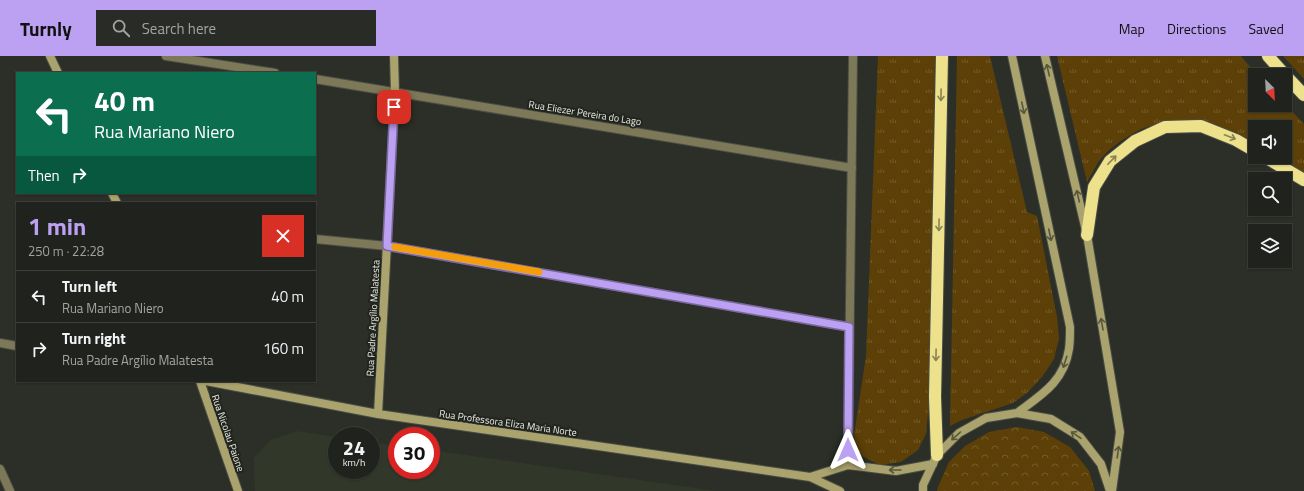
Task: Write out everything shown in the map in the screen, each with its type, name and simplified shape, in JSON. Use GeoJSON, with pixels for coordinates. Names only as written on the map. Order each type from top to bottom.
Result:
{"type":"FeatureCollection","features":[{"type":"Feature","properties":{"kind":"highway"},"geometry":{"type":"LineString","coordinates":[[935,459],[942,56]]}},
{"type":"Feature","properties":{"kind":"highway"},"geometry":{"type":"LineString","coordinates":[[1268,56],[1279,68]]}},
{"type":"Feature","properties":{"kind":"highway"},"geometry":{"type":"LineString","coordinates":[[1292,82],[1304,95]]}},
{"type":"Feature","properties":{"kind":"highway"},"geometry":{"type":"LineString","coordinates":[[1087,235],[1094,188],[1110,161],[1135,140],[1164,127],[1201,126],[1236,140],[1248,147]]}},
{"type":"Feature","properties":{"kind":"highway"},"geometry":{"type":"LineString","coordinates":[[1277,164],[1304,180]]}},
{"type":"Feature","properties":{"kind":"street"},"geometry":{"type":"LineString","coordinates":[[50,56],[58,72]]}},
{"type":"Feature","properties":{"kind":"street"},"geometry":{"type":"LineString","coordinates":[[166,56],[269,72]]}},
{"type":"Feature","properties":{"kind":"street","name":"Rua Padre Argílio Malatesta"},"geometry":{"type":"LineString","coordinates":[[378,414],[395,92],[394,56]]}},
{"type":"Feature","properties":{"kind":"street"},"geometry":{"type":"LineString","coordinates":[[848,465],[853,56]]}},
{"type":"Feature","properties":{"kind":"street"},"geometry":{"type":"LineString","coordinates":[[1012,56],[1070,327],[1069,350],[1062,370],[1050,388],[1017,413]]}},
{"type":"Feature","properties":{"kind":"street"},"geometry":{"type":"LineString","coordinates":[[1045,56],[1087,235],[1120,432],[1111,491]]}},
{"type":"Feature","properties":{"kind":"street","name":"Rua Eliezer Pereira do Lago"},"geometry":{"type":"LineString","coordinates":[[316,79],[852,168]]}},
{"type":"Feature","properties":{"kind":"street"},"geometry":{"type":"LineString","coordinates":[[316,239],[387,246],[849,327]]}},
{"type":"Feature","properties":{"kind":"street"},"geometry":{"type":"LineString","coordinates":[[0,343],[16,346]]}},
{"type":"Feature","properties":{"kind":"street","name":"Rua Nicolau Paione"},"geometry":{"type":"LineString","coordinates":[[200,382],[238,491]]}},
{"type":"Feature","properties":{"kind":"street","name":"Rua Professora Eliza Maria Norte"},"geometry":{"type":"LineString","coordinates":[[211,382],[378,414],[810,477]]}},
{"type":"Feature","properties":{"kind":"street"},"geometry":{"type":"LineString","coordinates":[[923,491],[923,485],[935,459],[959,433],[986,418],[1017,413],[1050,419],[1080,437],[1102,464],[1111,491]]}},
{"type":"Feature","properties":{"kind":"street"},"geometry":{"type":"LineString","coordinates":[[810,477],[848,465],[896,471],[935,459]]}},
{"type":"Feature","properties":{"kind":"street"},"geometry":{"type":"LineString","coordinates":[[0,469],[10,491]]}},
{"type":"Feature","properties":{"kind":"street"},"geometry":{"type":"LineString","coordinates":[[810,477],[840,491]]}},
{"type":"Feature","properties":{"kind":"shaded area"},"geometry":{"type":"Polygon","coordinates":[[[297,431],[328,436],[328,479],[380,479],[380,443],[388,445],[388,479],[440,479],[440,451],[716,491],[255,491],[254,458],[270,440],[297,431]]]}},
{"type":"Feature","properties":{"kind":"green space"},"geometry":{"type":"Polygon","coordinates":[[[878,56],[935,56],[929,404],[926,434],[918,450],[901,462],[880,465],[858,454],[853,442],[866,356],[878,56]]]}},
{"type":"Feature","properties":{"kind":"green space"},"geometry":{"type":"Polygon","coordinates":[[[957,56],[990,56],[1027,212],[1037,216],[1057,317],[1059,338],[1054,359],[1042,377],[1027,393],[1013,403],[962,420],[950,426],[957,56]]]}},
{"type":"Feature","properties":{"kind":"green space"},"geometry":{"type":"Polygon","coordinates":[[[1057,56],[1241,56],[1251,68],[1248,68],[1248,112],[1292,111],[1304,124],[1304,173],[1288,164],[1292,164],[1292,120],[1248,120],[1248,143],[1176,121],[1160,123],[1141,129],[1122,140],[1108,151],[1099,161],[1087,182],[1057,56]]]}},
{"type":"Feature","properties":{"kind":"green space"},"geometry":{"type":"Polygon","coordinates":[[[1283,56],[1304,56],[1304,79],[1283,56]]]}},
{"type":"Feature","properties":{"kind":"green space"},"geometry":{"type":"Polygon","coordinates":[[[1017,427],[1044,432],[1070,447],[1089,471],[1095,491],[937,491],[949,462],[965,446],[989,432],[1017,427]]]}},
{"type":"Feature","properties":{"kind":"slow traffic"},"geometry":{"type":"LineString","coordinates":[[395,247],[539,272]]}},
{"type":"Feature","properties":{"kind":"route"},"geometry":{"type":"LineString","coordinates":[[394,107],[387,246],[849,327],[848,450]]}}]}
